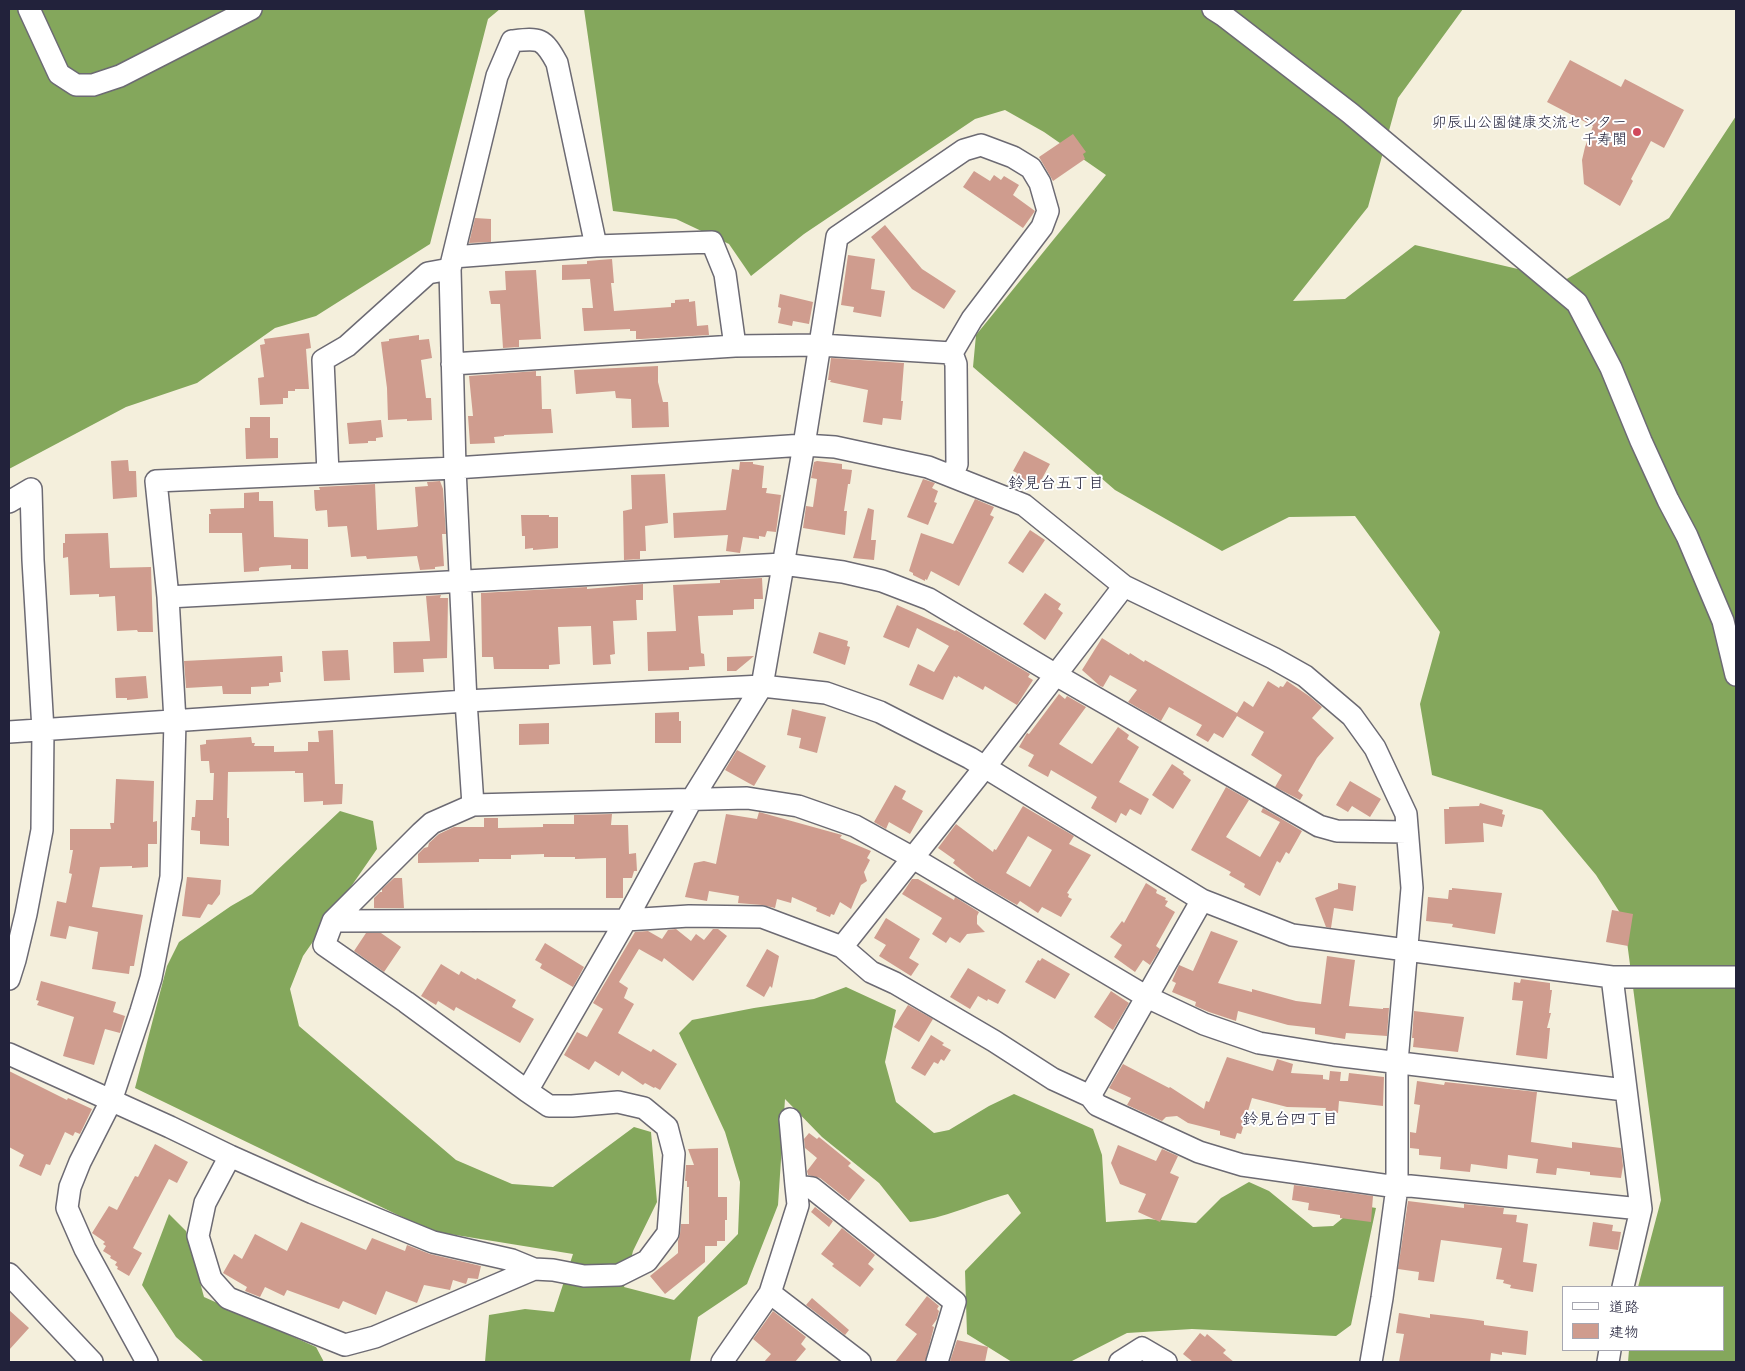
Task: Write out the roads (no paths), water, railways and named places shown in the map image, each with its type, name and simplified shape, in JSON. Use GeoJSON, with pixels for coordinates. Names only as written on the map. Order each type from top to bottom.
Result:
{"type":"FeatureCollection","features":[{"type":"Feature","properties":{"kind":"street"},"geometry":{"type":"LineString","coordinates":[[29,9],[59,74],[76,85],[93,85],[120,76],[251,9]]}},
{"type":"Feature","properties":{"kind":"street"},"geometry":{"type":"LineString","coordinates":[[1213,9],[1350,113],[1577,303],[1611,368],[1641,441],[1687,536],[1723,621],[1736,675]]}},
{"type":"Feature","properties":{"kind":"street"},"geometry":{"type":"LineString","coordinates":[[473,805],[455,468],[452,263],[497,76],[512,41],[536,39],[549,47],[557,63],[596,246]]}},
{"type":"Feature","properties":{"kind":"street"},"geometry":{"type":"LineString","coordinates":[[527,1091],[626,920],[692,799],[762,686],[804,445],[837,237],[964,150],[980,145],[1013,157],[1030,168],[1040,183],[1048,211],[1042,227],[972,319],[952,353]]}},
{"type":"Feature","properties":{"kind":"street"},"geometry":{"type":"LineString","coordinates":[[328,473],[323,360],[347,346],[428,273],[452,263],[596,246],[712,242],[725,274],[735,346]]}},
{"type":"Feature","properties":{"kind":"street"},"geometry":{"type":"LineString","coordinates":[[452,364],[735,346],[820,345],[952,353]]}},
{"type":"Feature","properties":{"kind":"street"},"geometry":{"type":"LineString","coordinates":[[952,353],[956,364],[957,464],[952,476]]}},
{"type":"Feature","properties":{"kind":"street"},"geometry":{"type":"LineString","coordinates":[[147,1362],[85,1249],[67,1208],[70,1187],[80,1162],[111,1101],[151,978],[171,877],[175,721],[168,597],[156,481],[455,468],[804,445],[835,447],[928,467],[1024,505],[1124,586],[1273,658],[1305,676],[1352,716],[1375,748],[1406,814],[1412,888],[1397,1062],[1397,1187],[1371,1362]]}},
{"type":"Feature","properties":{"kind":"street"},"geometry":{"type":"LineString","coordinates":[[9,502],[31,489],[43,730],[42,830],[15,928],[15,960],[9,979]]}},
{"type":"Feature","properties":{"kind":"street"},"geometry":{"type":"LineString","coordinates":[[168,597],[783,564],[843,572],[882,581],[929,599],[1056,675],[1318,826],[1337,831],[1407,832]]}},
{"type":"Feature","properties":{"kind":"street"},"geometry":{"type":"LineString","coordinates":[[842,947],[985,767],[1124,586]]}},
{"type":"Feature","properties":{"kind":"street"},"geometry":{"type":"LineString","coordinates":[[9,732],[466,701],[762,686],[826,693],[880,712],[985,767],[1202,900],[1292,935],[1612,977],[1736,977]]}},
{"type":"Feature","properties":{"kind":"street"},"geometry":{"type":"LineString","coordinates":[[9,1054],[313,1193],[433,1242],[512,1260],[534,1269],[584,1276],[619,1274],[647,1261],[668,1233],[674,1154],[667,1127],[644,1108],[618,1102],[549,1106],[324,944],[333,921],[432,823],[473,805],[747,798],[798,806],[855,826],[913,858],[1147,997],[1204,1024],[1259,1043],[1334,1055],[1625,1090]]}},
{"type":"Feature","properties":{"kind":"street"},"geometry":{"type":"LineString","coordinates":[[1090,1096],[1202,900]]}},
{"type":"Feature","properties":{"kind":"street"},"geometry":{"type":"LineString","coordinates":[[333,921],[626,920],[689,916],[762,917],[842,947],[871,972],[994,1041],[1053,1079],[1090,1096],[1097,1105],[1207,1155],[1242,1165],[1397,1187],[1410,1186],[1641,1209]]}},
{"type":"Feature","properties":{"kind":"street"},"geometry":{"type":"LineString","coordinates":[[1612,977],[1641,1209],[1623,1286]]}},
{"type":"Feature","properties":{"kind":"street"},"geometry":{"type":"LineString","coordinates":[[722,1362],[770,1293],[798,1205],[790,1120]]}},
{"type":"Feature","properties":{"kind":"street"},"geometry":{"type":"LineString","coordinates":[[230,1156],[206,1204],[198,1236],[211,1279],[228,1298],[345,1345],[375,1337],[534,1269]]}},
{"type":"Feature","properties":{"kind":"street"},"geometry":{"type":"LineString","coordinates":[[796,1186],[812,1188],[955,1302],[937,1362]]}},
{"type":"Feature","properties":{"kind":"street"},"geometry":{"type":"LineString","coordinates":[[9,1274],[92,1362]]}},
{"type":"Feature","properties":{"kind":"street"},"geometry":{"type":"LineString","coordinates":[[770,1293],[860,1362]]}},
{"type":"Feature","properties":{"kind":"street"},"geometry":{"type":"LineString","coordinates":[[1120,1362],[1142,1348],[1166,1362]]}},
{"type":"Feature","properties":{"kind":"place","name":"卯辰山公園健康交流センター 千寿閣"},"geometry":{"type":"Point","coordinates":[1637,132]}},
{"type":"Feature","properties":{"kind":"district","name":"鈴見台五丁目"},"geometry":{"type":"Point","coordinates":[1056,484]}},
{"type":"Feature","properties":{"kind":"district","name":"鈴見台四丁目"},"geometry":{"type":"Point","coordinates":[1290,1120]}}]}
